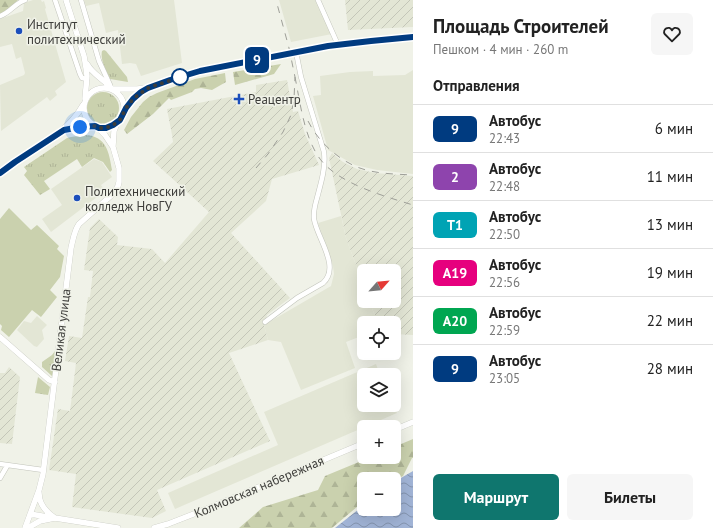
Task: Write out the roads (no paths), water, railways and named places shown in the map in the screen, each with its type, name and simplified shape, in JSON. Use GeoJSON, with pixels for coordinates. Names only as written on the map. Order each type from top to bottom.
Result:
{"type":"FeatureCollection","features":[{"type":"Feature","properties":{"kind":"main road"},"geometry":{"type":"LineString","coordinates":[[66,0],[84,56],[87,72],[85,114],[89,121],[105,135],[113,147]]}},
{"type":"Feature","properties":{"kind":"main road"},"geometry":{"type":"LineString","coordinates":[[0,173],[60,132],[78,114],[90,93],[96,89],[148,88],[200,71],[296,52],[338,45],[413,37]]}},
{"type":"Feature","properties":{"kind":"main road"},"geometry":{"type":"LineString","coordinates":[[84,56],[92,71],[120,95],[124,107],[123,113]]}},
{"type":"Feature","properties":{"kind":"main road"},"geometry":{"type":"LineString","coordinates":[[113,147],[113,136],[117,122],[133,99],[148,88]]}},
{"type":"Feature","properties":{"kind":"main road"},"geometry":{"type":"LineString","coordinates":[[60,132],[75,128],[96,126],[106,128],[117,122]]}},
{"type":"Feature","properties":{"kind":"main road","name":"Великая улица"},"geometry":{"type":"LineString","coordinates":[[26,528],[39,490],[43,470],[71,248],[76,228],[79,224],[114,193],[118,186],[120,171],[113,147]]}},
{"type":"Feature","properties":{"kind":"main road"},"geometry":{"type":"LineString","coordinates":[[0,337],[49,380],[55,382]]}},
{"type":"Feature","properties":{"kind":"main road"},"geometry":{"type":"LineString","coordinates":[[401,427],[413,422]]}},
{"type":"Feature","properties":{"kind":"main road","name":"Колмовская набережная"},"geometry":{"type":"LineString","coordinates":[[154,528],[204,510],[357,445]]}},
{"type":"Feature","properties":{"kind":"main road"},"geometry":{"type":"LineString","coordinates":[[39,490],[38,496],[40,503],[46,511],[55,518]]}},
{"type":"Feature","properties":{"kind":"main road"},"geometry":{"type":"LineString","coordinates":[[30,514],[118,528]]}},
{"type":"Feature","properties":{"kind":"main road"},"geometry":{"type":"LineString","coordinates":[[26,528],[40,521],[55,518]]}},
{"type":"Feature","properties":{"kind":"street"},"geometry":{"type":"LineString","coordinates":[[0,16],[5,14],[21,1],[25,0]]}},
{"type":"Feature","properties":{"kind":"street"},"geometry":{"type":"LineString","coordinates":[[55,0],[80,74],[82,78],[87,79]]}},
{"type":"Feature","properties":{"kind":"street"},"geometry":{"type":"LineString","coordinates":[[81,0],[99,61],[112,88]]}},
{"type":"Feature","properties":{"kind":"street"},"geometry":{"type":"LineString","coordinates":[[318,0],[338,45]]}},
{"type":"Feature","properties":{"kind":"street"},"geometry":{"type":"LineString","coordinates":[[265,322],[297,298],[323,283],[330,272],[329,260],[314,221],[314,212],[324,171],[324,152],[303,82],[296,52]]}},
{"type":"Feature","properties":{"kind":"street"},"geometry":{"type":"LineString","coordinates":[[0,464],[43,470]]}},
{"type":"Feature","properties":{"kind":"street"},"geometry":{"type":"LineString","coordinates":[[0,478],[7,466]]}},
{"type":"Feature","properties":{"kind":"water"},"geometry":{"type":"Polygon","coordinates":[[[413,471],[413,528],[335,528],[357,511],[357,516],[401,516],[401,478],[413,471]]]}},
{"type":"Feature","properties":{"kind":"railway"},"geometry":{"type":"LineString","coordinates":[[256,168],[268,154],[283,132],[291,115],[294,99],[295,77],[276,0]]}},
{"type":"Feature","properties":{"kind":"railway"},"geometry":{"type":"LineString","coordinates":[[295,77],[303,118],[309,138],[318,156],[326,165],[336,174],[361,187],[413,205]]}},
{"type":"Feature","properties":{"kind":"railway"},"geometry":{"type":"LineString","coordinates":[[308,121],[322,142],[335,154],[349,163],[370,171],[413,175]]}},
{"type":"Feature","properties":{"kind":"place","name":"Институт политехнический"},"geometry":{"type":"Point","coordinates":[19,31]}},
{"type":"Feature","properties":{"kind":"place","name":"Реацентр"},"geometry":{"type":"Point","coordinates":[239,99]}},
{"type":"Feature","properties":{"kind":"place","name":"Политехнический колледж НовГУ"},"geometry":{"type":"Point","coordinates":[77,198]}}]}
